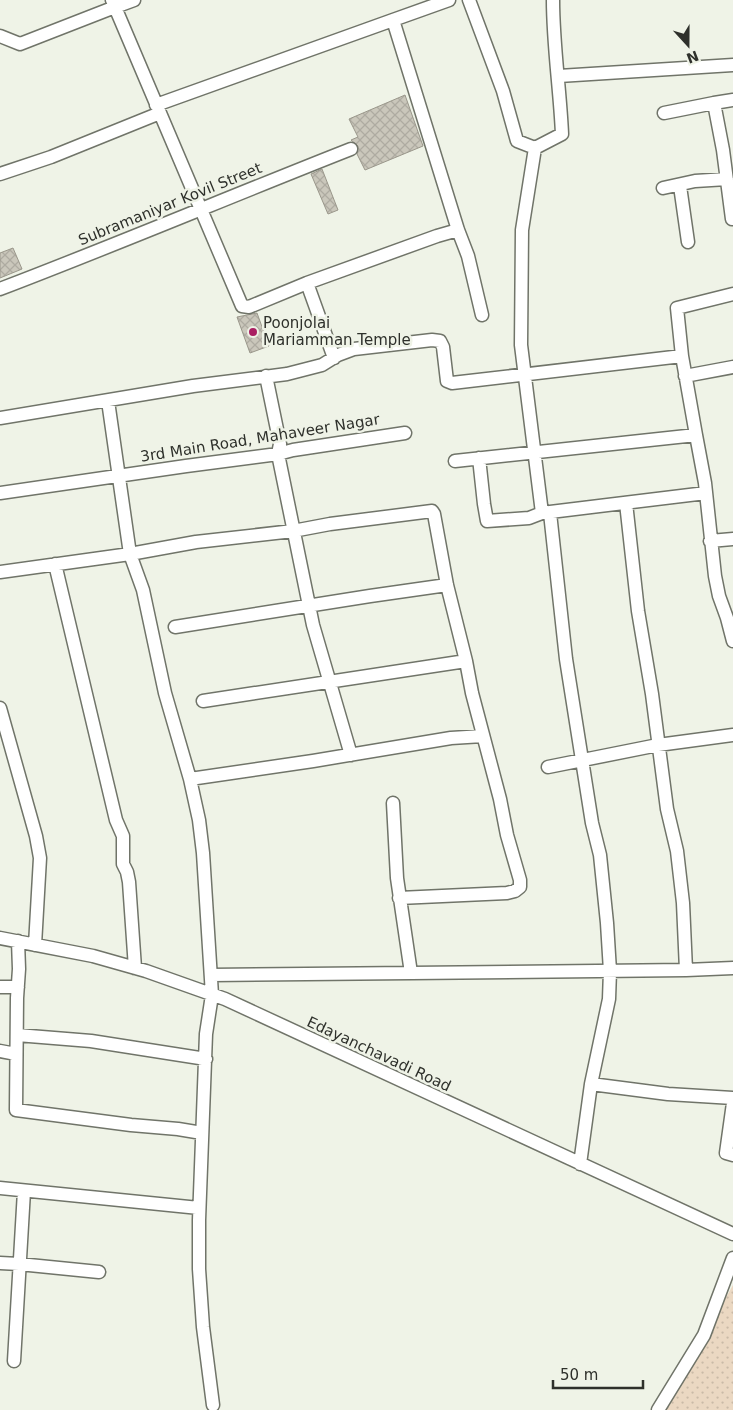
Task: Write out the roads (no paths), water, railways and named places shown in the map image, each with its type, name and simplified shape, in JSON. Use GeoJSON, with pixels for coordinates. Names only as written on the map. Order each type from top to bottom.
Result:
{"type":"FeatureCollection","features":[{"type":"Feature","properties":{"kind":"street"},"geometry":{"type":"LineString","coordinates":[[0,36],[20,44],[113,3],[134,0]]}},
{"type":"Feature","properties":{"kind":"street"},"geometry":{"type":"LineString","coordinates":[[0,174],[51,157],[158,109],[448,0]]}},
{"type":"Feature","properties":{"kind":"street"},"geometry":{"type":"LineString","coordinates":[[469,0],[503,91],[517,142],[535,148],[562,134],[559,76],[553,31],[553,0]]}},
{"type":"Feature","properties":{"kind":"street"},"geometry":{"type":"LineString","coordinates":[[113,3],[202,208],[242,306],[249,306],[307,283],[458,230]]}},
{"type":"Feature","properties":{"kind":"street"},"geometry":{"type":"LineString","coordinates":[[393,20],[458,230],[468,256],[482,315]]}},
{"type":"Feature","properties":{"kind":"street"},"geometry":{"type":"LineString","coordinates":[[559,76],[733,66]]}},
{"type":"Feature","properties":{"kind":"street"},"geometry":{"type":"LineString","coordinates":[[664,112],[733,100]]}},
{"type":"Feature","properties":{"kind":"street"},"geometry":{"type":"LineString","coordinates":[[714,103],[733,218]]}},
{"type":"Feature","properties":{"kind":"street"},"geometry":{"type":"LineString","coordinates":[[535,148],[522,230],[521,345],[534,452],[546,513],[566,660],[592,823],[600,855],[610,971],[609,1000],[591,1084],[580,1164]]}},
{"type":"Feature","properties":{"kind":"street","name":"Subramaniyar Kovil Street"},"geometry":{"type":"LineString","coordinates":[[0,289],[128,240],[202,208],[351,149]]}},
{"type":"Feature","properties":{"kind":"street"},"geometry":{"type":"LineString","coordinates":[[664,188],[680,186],[695,181],[726,179]]}},
{"type":"Feature","properties":{"kind":"street"},"geometry":{"type":"LineString","coordinates":[[680,186],[688,242]]}},
{"type":"Feature","properties":{"kind":"street"},"geometry":{"type":"LineString","coordinates":[[307,283],[334,358]]}},
{"type":"Feature","properties":{"kind":"street"},"geometry":{"type":"LineString","coordinates":[[733,294],[677,308],[685,376],[706,493],[710,541],[719,596],[730,618],[733,641]]}},
{"type":"Feature","properties":{"kind":"street"},"geometry":{"type":"LineString","coordinates":[[0,418],[193,386],[287,374],[322,364],[354,350],[432,340],[440,341],[443,347],[447,381],[452,383],[682,356]]}},
{"type":"Feature","properties":{"kind":"street"},"geometry":{"type":"LineString","coordinates":[[685,376],[733,367]]}},
{"type":"Feature","properties":{"kind":"street"},"geometry":{"type":"LineString","coordinates":[[266,376],[280,444],[278,454],[309,606],[351,755]]}},
{"type":"Feature","properties":{"kind":"street"},"geometry":{"type":"LineString","coordinates":[[108,401],[130,554],[143,590],[165,693],[190,778],[199,820],[203,853],[212,995],[206,1034],[199,1208],[199,1269],[204,1336],[213,1405]]}},
{"type":"Feature","properties":{"kind":"street","name":"3rd Main Road, Mahaveer Nagar"},"geometry":{"type":"LineString","coordinates":[[0,493],[278,454],[404,433]]}},
{"type":"Feature","properties":{"kind":"street"},"geometry":{"type":"LineString","coordinates":[[455,461],[696,435]]}},
{"type":"Feature","properties":{"kind":"street"},"geometry":{"type":"LineString","coordinates":[[479,458],[487,521],[529,518],[546,513],[706,493]]}},
{"type":"Feature","properties":{"kind":"street"},"geometry":{"type":"LineString","coordinates":[[626,503],[638,611],[652,694],[667,809],[677,851],[683,903],[686,970]]}},
{"type":"Feature","properties":{"kind":"street"},"geometry":{"type":"LineString","coordinates":[[0,572],[130,554],[196,542],[293,531],[330,524],[432,511],[447,585],[483,736],[500,798],[507,835],[520,880],[520,887],[515,891],[507,893],[399,898]]}},
{"type":"Feature","properties":{"kind":"street"},"geometry":{"type":"LineString","coordinates":[[710,541],[733,539]]}},
{"type":"Feature","properties":{"kind":"street"},"geometry":{"type":"LineString","coordinates":[[54,564],[116,820],[123,836],[123,864],[129,882],[135,968]]}},
{"type":"Feature","properties":{"kind":"street"},"geometry":{"type":"LineString","coordinates":[[174,627],[447,585]]}},
{"type":"Feature","properties":{"kind":"street"},"geometry":{"type":"LineString","coordinates":[[203,701],[466,661]]}},
{"type":"Feature","properties":{"kind":"street"},"geometry":{"type":"LineString","coordinates":[[0,708],[36,836],[40,858],[35,945]]}},
{"type":"Feature","properties":{"kind":"street"},"geometry":{"type":"LineString","coordinates":[[548,767],[658,745],[733,735]]}},
{"type":"Feature","properties":{"kind":"street"},"geometry":{"type":"LineString","coordinates":[[190,778],[351,755],[451,738],[483,736]]}},
{"type":"Feature","properties":{"kind":"street"},"geometry":{"type":"LineString","coordinates":[[393,803],[399,898],[411,973]]}},
{"type":"Feature","properties":{"kind":"street","name":"Edayanchavadi Road"},"geometry":{"type":"LineString","coordinates":[[0,938],[93,956],[135,968],[212,995],[381,1070],[437,1099],[663,1200],[733,1234]]}},
{"type":"Feature","properties":{"kind":"street"},"geometry":{"type":"LineString","coordinates":[[18,941],[16,1110],[131,1126],[178,1129],[202,1133]]}},
{"type":"Feature","properties":{"kind":"street"},"geometry":{"type":"LineString","coordinates":[[211,975],[733,968]]}},
{"type":"Feature","properties":{"kind":"street"},"geometry":{"type":"LineString","coordinates":[[0,987],[18,988]]}},
{"type":"Feature","properties":{"kind":"street"},"geometry":{"type":"LineString","coordinates":[[17,1035],[91,1041],[206,1059]]}},
{"type":"Feature","properties":{"kind":"street"},"geometry":{"type":"LineString","coordinates":[[0,1051],[16,1054]]}},
{"type":"Feature","properties":{"kind":"street"},"geometry":{"type":"LineString","coordinates":[[591,1084],[668,1094],[733,1098]]}},
{"type":"Feature","properties":{"kind":"street"},"geometry":{"type":"LineString","coordinates":[[733,1102],[726,1153],[733,1155]]}},
{"type":"Feature","properties":{"kind":"street"},"geometry":{"type":"LineString","coordinates":[[0,1188],[199,1208]]}},
{"type":"Feature","properties":{"kind":"street"},"geometry":{"type":"LineString","coordinates":[[14,1361],[24,1191]]}},
{"type":"Feature","properties":{"kind":"street"},"geometry":{"type":"LineString","coordinates":[[658,1410],[704,1335],[733,1258]]}},
{"type":"Feature","properties":{"kind":"street"},"geometry":{"type":"LineString","coordinates":[[0,1264],[20,1264],[99,1272]]}},
{"type":"Feature","properties":{"kind":"place","name":"Poonjolai Mariamman Temple"},"geometry":{"type":"Point","coordinates":[253,332]}}]}
